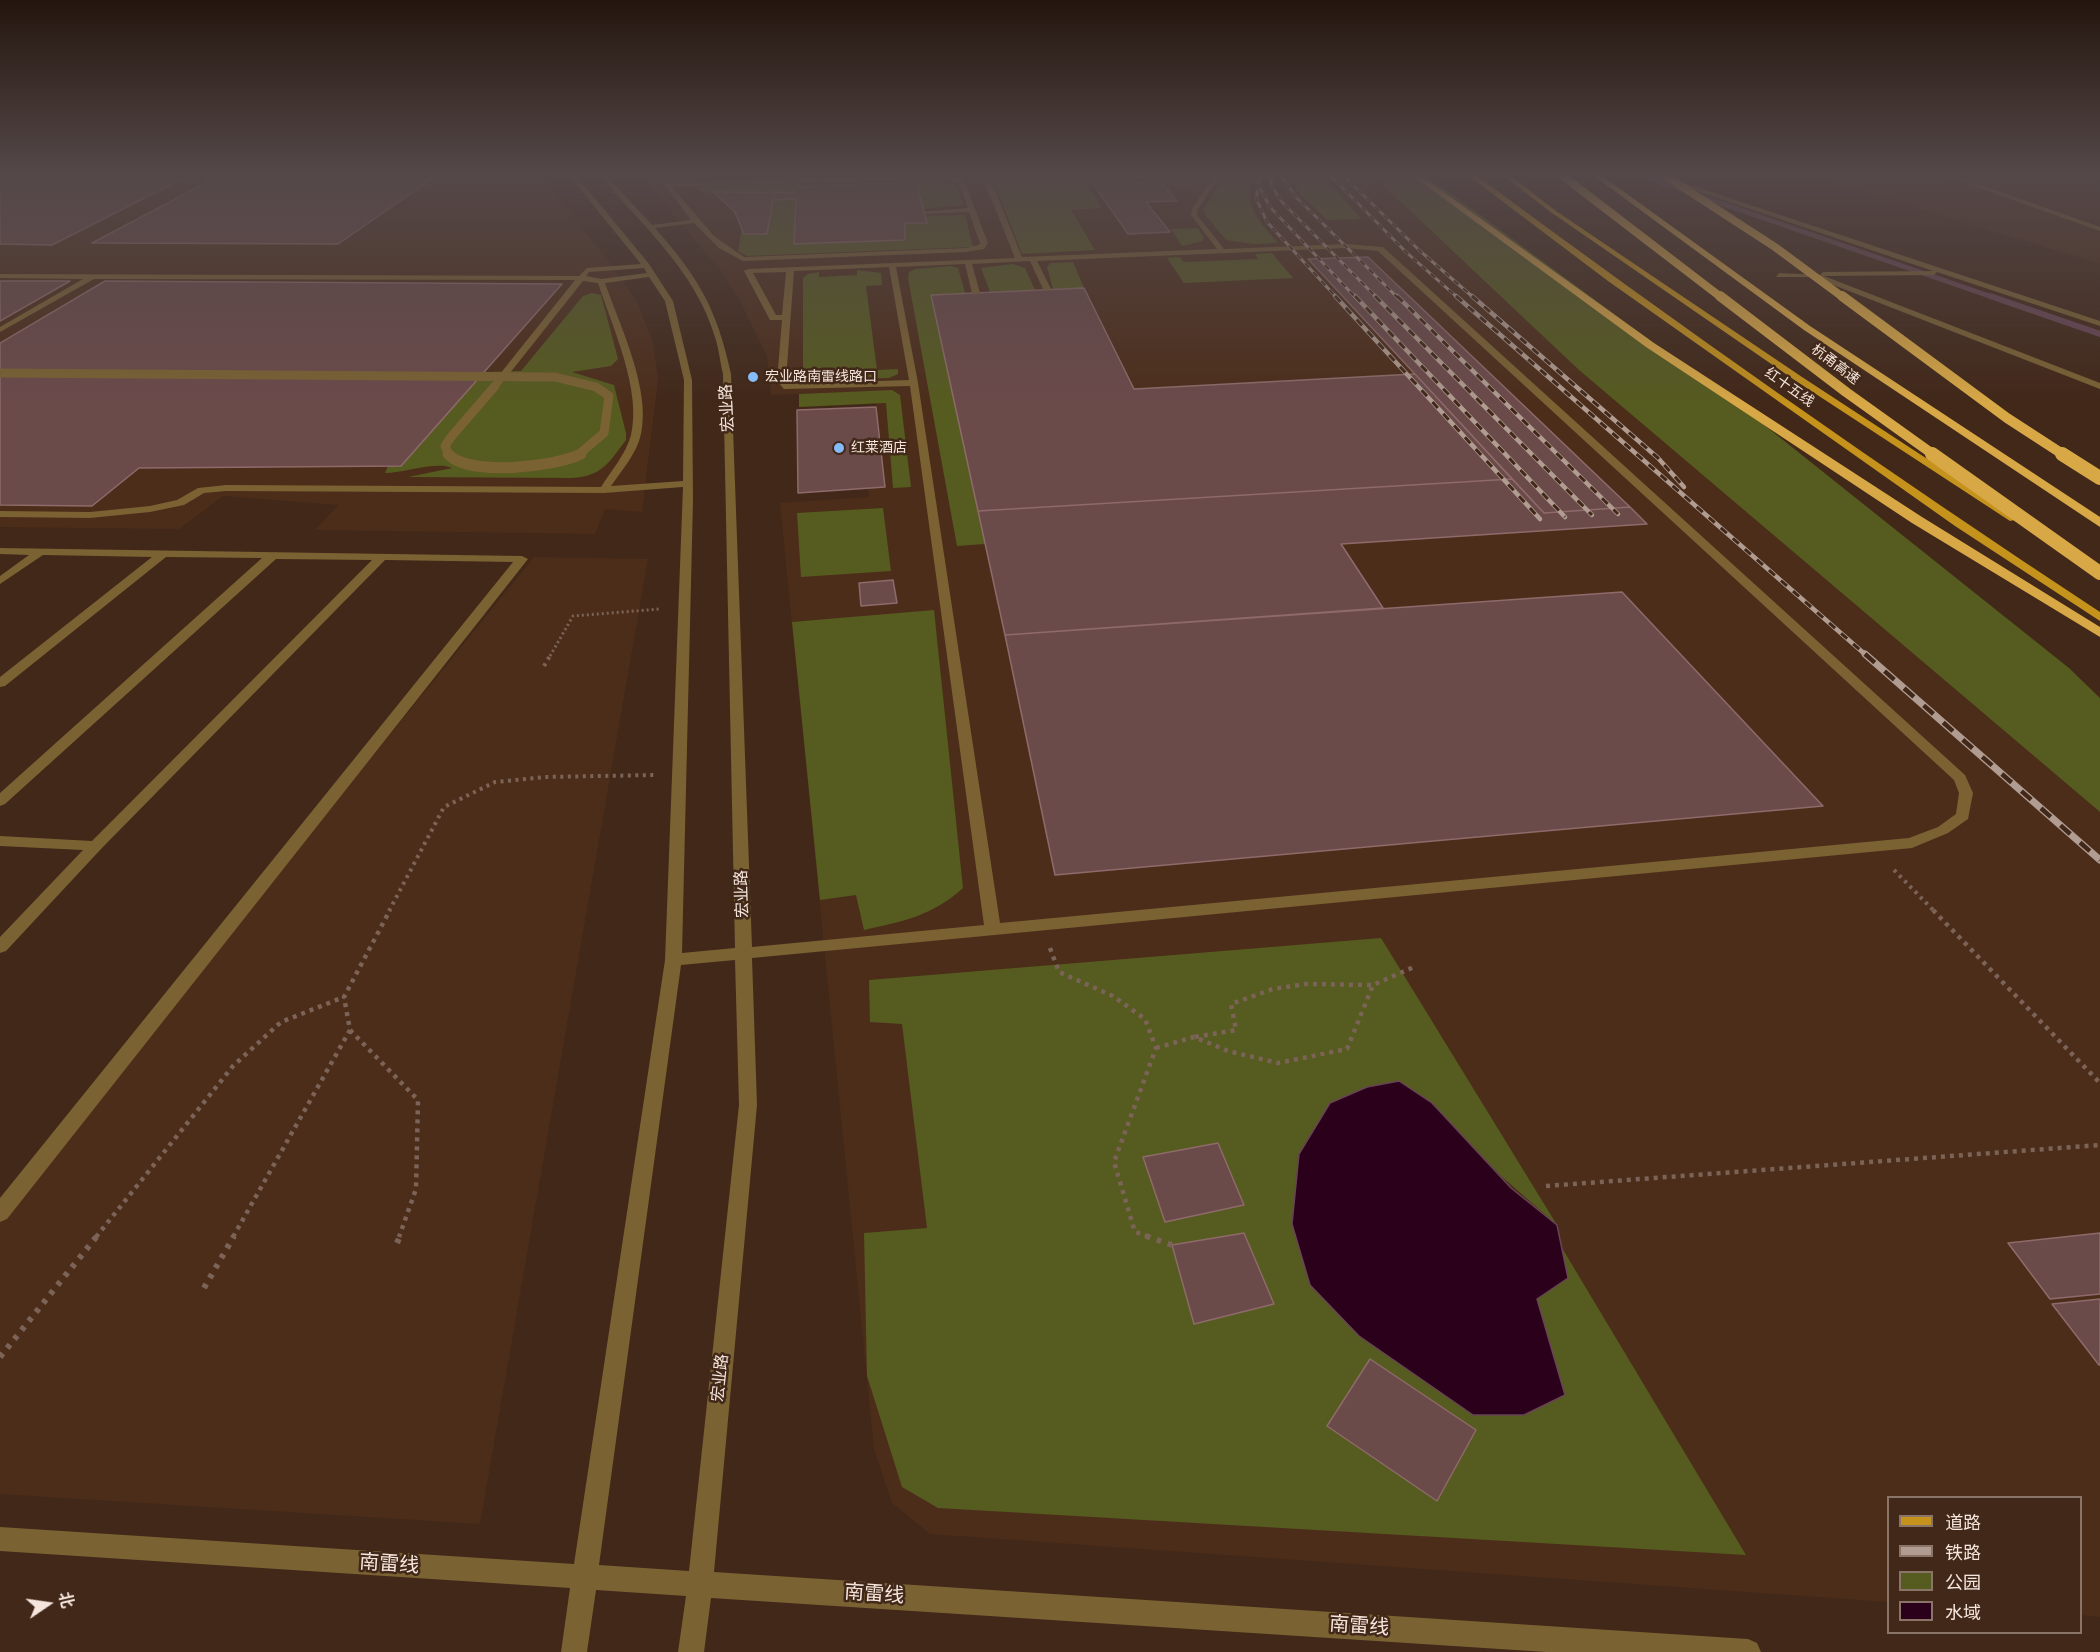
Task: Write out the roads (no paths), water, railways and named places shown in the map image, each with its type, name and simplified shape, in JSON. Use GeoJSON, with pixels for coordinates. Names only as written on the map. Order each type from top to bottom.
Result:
{"type":"FeatureCollection","features":[{"type":"Feature","properties":{"kind":"highway"},"geometry":{"type":"LineString","coordinates":[[1519,250],[1650,345],[1917,520],[2100,633]]}},
{"type":"Feature","properties":{"kind":"highway","name":"杭甬高速"},"geometry":{"type":"LineString","coordinates":[[1660,250],[1846,392],[2100,573]]}},
{"type":"Feature","properties":{"kind":"highway","name":"杭甬高速"},"geometry":{"type":"LineString","coordinates":[[1699,250],[1807,328],[2100,524]]}},
{"type":"Feature","properties":{"kind":"highway"},"geometry":{"type":"LineString","coordinates":[[1779,250],[2007,418],[2100,478]]}},
{"type":"Feature","properties":{"kind":"main road","name":"红十五线"},"geometry":{"type":"LineString","coordinates":[[1573,250],[1959,524],[2100,617]]}},
{"type":"Feature","properties":{"kind":"main road","name":"红十五线"},"geometry":{"type":"LineString","coordinates":[[1610,250],[1798,379],[2010,517],[2100,567]]}},
{"type":"Feature","properties":{"kind":"street"},"geometry":{"type":"LineString","coordinates":[[575,1650],[673,960],[688,484],[688,380],[669,301],[633,250]]}},
{"type":"Feature","properties":{"kind":"street","name":"宏业路"},"geometry":{"type":"LineString","coordinates":[[667,250],[695,285],[718,333],[727,374],[748,1105],[700,1584],[691,1652]]}},
{"type":"Feature","properties":{"kind":"street"},"geometry":{"type":"LineString","coordinates":[[726,250],[742,259],[964,250]]}},
{"type":"Feature","properties":{"kind":"street"},"geometry":{"type":"LineString","coordinates":[[826,250],[826,256]]}},
{"type":"Feature","properties":{"kind":"street"},"geometry":{"type":"LineString","coordinates":[[1015,250],[1019,259]]}},
{"type":"Feature","properties":{"kind":"street"},"geometry":{"type":"LineString","coordinates":[[786,317],[772,318],[748,271],[1243,250]]}},
{"type":"Feature","properties":{"kind":"street"},"geometry":{"type":"LineString","coordinates":[[673,960],[1873,848],[1912,843],[1943,830],[1963,816],[1966,793],[1960,778],[1382,250]]}},
{"type":"Feature","properties":{"kind":"street"},"geometry":{"type":"LineString","coordinates":[[1877,250],[2100,324]]}},
{"type":"Feature","properties":{"kind":"street"},"geometry":{"type":"LineString","coordinates":[[1032,259],[1047,289]]}},
{"type":"Feature","properties":{"kind":"street"},"geometry":{"type":"LineString","coordinates":[[968,261],[976,292]]}},
{"type":"Feature","properties":{"kind":"street"},"geometry":{"type":"LineString","coordinates":[[892,264],[914,383],[993,929]]}},
{"type":"Feature","properties":{"kind":"street"},"geometry":{"type":"LineString","coordinates":[[790,269],[781,381],[788,387],[914,383]]}},
{"type":"Feature","properties":{"kind":"street"},"geometry":{"type":"LineString","coordinates":[[0,373],[555,377],[596,387],[609,396],[604,434],[583,454],[528,467],[481,467],[462,463],[449,456],[445,446],[495,386],[581,278],[587,270],[649,270]]}},
{"type":"Feature","properties":{"kind":"street"},"geometry":{"type":"LineString","coordinates":[[0,276],[581,278],[601,281],[649,270]]}},
{"type":"Feature","properties":{"kind":"street"},"geometry":{"type":"LineString","coordinates":[[1779,275],[1945,273]]}},
{"type":"Feature","properties":{"kind":"street"},"geometry":{"type":"LineString","coordinates":[[1814,274],[2100,386]]}},
{"type":"Feature","properties":{"kind":"street"},"geometry":{"type":"LineString","coordinates":[[0,330],[93,276]]}},
{"type":"Feature","properties":{"kind":"street"},"geometry":{"type":"LineString","coordinates":[[601,281],[635,389],[639,418],[636,437],[604,490]]}},
{"type":"Feature","properties":{"kind":"street"},"geometry":{"type":"LineString","coordinates":[[0,514],[90,515],[150,509],[180,503],[202,490],[226,488],[604,490],[688,484]]}},
{"type":"Feature","properties":{"kind":"street"},"geometry":{"type":"LineString","coordinates":[[0,551],[522,559],[0,1213]]}},
{"type":"Feature","properties":{"kind":"street"},"geometry":{"type":"LineString","coordinates":[[0,581],[40,552]]}},
{"type":"Feature","properties":{"kind":"street"},"geometry":{"type":"LineString","coordinates":[[0,683],[163,554]]}},
{"type":"Feature","properties":{"kind":"street"},"geometry":{"type":"LineString","coordinates":[[0,801],[273,555]]}},
{"type":"Feature","properties":{"kind":"street"},"geometry":{"type":"LineString","coordinates":[[0,947],[96,846],[382,557]]}},
{"type":"Feature","properties":{"kind":"street"},"geometry":{"type":"LineString","coordinates":[[0,841],[96,846]]}},
{"type":"Feature","properties":{"kind":"street","name":"南雷线"},"geometry":{"type":"LineString","coordinates":[[0,1539],[1748,1652]]}},
{"type":"Feature","properties":{"kind":"water"},"geometry":{"type":"Polygon","coordinates":[[[1399,1081],[1432,1103],[1511,1188],[1557,1225],[1568,1278],[1537,1299],[1565,1395],[1524,1415],[1473,1415],[1359,1336],[1310,1285],[1292,1224],[1299,1154],[1330,1103],[1367,1087],[1399,1081]]]}},
{"type":"Feature","properties":{"kind":"waterway"},"geometry":{"type":"LineString","coordinates":[[1856,250],[1995,298]]}},
{"type":"Feature","properties":{"kind":"waterway"},"geometry":{"type":"LineString","coordinates":[[1990,296],[2100,334]]}},
{"type":"Feature","properties":{"kind":"railway"},"geometry":{"type":"LineString","coordinates":[[1293,250],[1337,298]]}},
{"type":"Feature","properties":{"kind":"railway"},"geometry":{"type":"LineString","coordinates":[[1311,250],[1356,298]]}},
{"type":"Feature","properties":{"kind":"railway"},"geometry":{"type":"LineString","coordinates":[[1330,250],[1377,298]]}},
{"type":"Feature","properties":{"kind":"railway"},"geometry":{"type":"LineString","coordinates":[[1350,250],[1398,298]]}},
{"type":"Feature","properties":{"kind":"railway"},"geometry":{"type":"LineString","coordinates":[[1404,250],[1458,298]]}},
{"type":"Feature","properties":{"kind":"railway"},"geometry":{"type":"LineString","coordinates":[[1419,250],[1474,298]]}},
{"type":"Feature","properties":{"kind":"railway"},"geometry":{"type":"LineString","coordinates":[[1335,296],[1540,519]]}},
{"type":"Feature","properties":{"kind":"railway"},"geometry":{"type":"LineString","coordinates":[[1355,296],[1565,517]]}},
{"type":"Feature","properties":{"kind":"railway"},"geometry":{"type":"LineString","coordinates":[[1375,296],[1592,515]]}},
{"type":"Feature","properties":{"kind":"railway"},"geometry":{"type":"LineString","coordinates":[[1397,296],[1618,514]]}},
{"type":"Feature","properties":{"kind":"railway"},"geometry":{"type":"LineString","coordinates":[[1456,296],[1867,656]]}},
{"type":"Feature","properties":{"kind":"railway"},"geometry":{"type":"LineString","coordinates":[[1472,296],[1658,458],[1684,487]]}},
{"type":"Feature","properties":{"kind":"railway"},"geometry":{"type":"LineString","coordinates":[[1865,654],[2100,860]]}},
{"type":"Feature","properties":{"kind":"place","name":"宏业路南雷线路口"},"geometry":{"type":"Point","coordinates":[753,377]}},
{"type":"Feature","properties":{"kind":"place","name":"红莱酒店"},"geometry":{"type":"Point","coordinates":[839,448]}}]}
